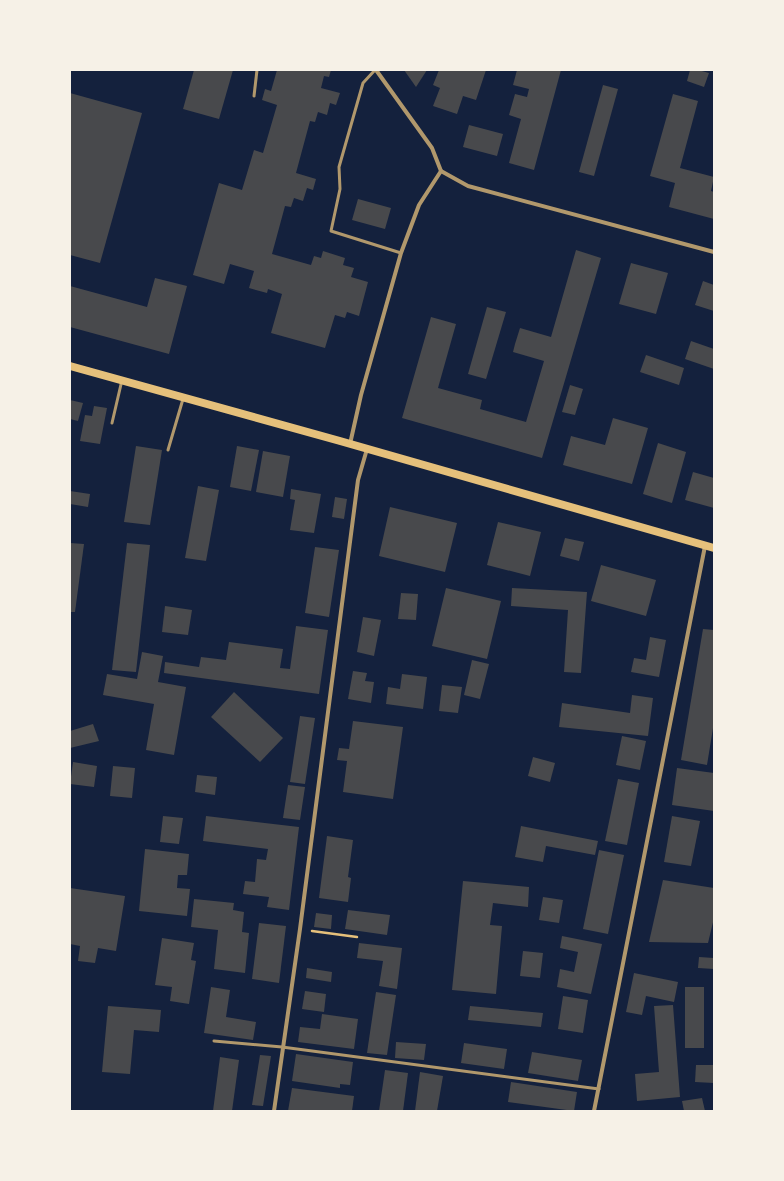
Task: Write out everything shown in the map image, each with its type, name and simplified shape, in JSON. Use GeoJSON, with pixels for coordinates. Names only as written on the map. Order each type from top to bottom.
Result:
{"type":"FeatureCollection","features":[{"type":"Feature","properties":{"kind":"main road"},"geometry":{"type":"LineString","coordinates":[[70,366],[714,548]]}},
{"type":"Feature","properties":{"kind":"street"},"geometry":{"type":"LineString","coordinates":[[375,70],[432,148],[441,171],[468,186],[714,252]]}},
{"type":"Feature","properties":{"kind":"street"},"geometry":{"type":"LineString","coordinates":[[350,444],[361,395],[401,253],[419,205],[441,171]]}},
{"type":"Feature","properties":{"kind":"street"},"geometry":{"type":"LineString","coordinates":[[274,1111],[300,929],[358,480],[367,449]]}},
{"type":"Feature","properties":{"kind":"street"},"geometry":{"type":"LineString","coordinates":[[594,1111],[705,546]]}},
{"type":"Feature","properties":{"kind":"lane"},"geometry":{"type":"LineString","coordinates":[[254,96],[257,70]]}},
{"type":"Feature","properties":{"kind":"lane"},"geometry":{"type":"LineString","coordinates":[[375,70],[363,83],[339,167],[340,189],[331,231],[401,253]]}},
{"type":"Feature","properties":{"kind":"lane"},"geometry":{"type":"LineString","coordinates":[[112,423],[122,380]]}},
{"type":"Feature","properties":{"kind":"lane"},"geometry":{"type":"LineString","coordinates":[[168,450],[183,397]]}},
{"type":"Feature","properties":{"kind":"lane"},"geometry":{"type":"LineString","coordinates":[[214,1041],[282,1047],[598,1089]]}},
{"type":"Feature","properties":{"kind":"path"},"geometry":{"type":"LineString","coordinates":[[300,929],[357,937]]}},
{"type":"Feature","properties":{"kind":"building"},"geometry":{"type":"Polygon","coordinates":[[[194,70],[233,70],[219,119],[183,109],[194,70]]]}},
{"type":"Feature","properties":{"kind":"building"},"geometry":{"type":"Polygon","coordinates":[[[277,70],[331,70],[329,77],[324,76],[321,88],[340,93],[336,105],[330,103],[327,115],[318,112],[315,122],[310,121],[296,173],[316,179],[313,190],[307,188],[303,201],[294,198],[291,207],[285,206],[272,254],[311,265],[314,256],[321,258],[323,251],[345,258],[343,265],[354,268],[351,277],[368,282],[359,316],[347,312],[345,318],[335,315],[325,348],[271,333],[282,294],[268,289],[267,293],[249,288],[254,271],[230,264],[224,284],[193,275],[219,183],[242,190],[254,150],[263,153],[277,105],[262,100],[265,89],[271,91],[277,70]]]}},
{"type":"Feature","properties":{"kind":"building"},"geometry":{"type":"Polygon","coordinates":[[[404,70],[427,70],[416,87],[404,70]]]}},
{"type":"Feature","properties":{"kind":"building"},"geometry":{"type":"Polygon","coordinates":[[[439,70],[486,70],[476,100],[463,96],[457,114],[433,106],[440,88],[433,85],[439,70]]]}},
{"type":"Feature","properties":{"kind":"building"},"geometry":{"type":"Polygon","coordinates":[[[517,70],[561,70],[534,170],[509,163],[521,119],[509,115],[515,94],[527,97],[529,89],[513,85],[517,70]]]}},
{"type":"Feature","properties":{"kind":"building"},"geometry":{"type":"Polygon","coordinates":[[[690,70],[698,70],[709,73],[704,87],[687,81],[690,70]]]}},
{"type":"Feature","properties":{"kind":"building"},"geometry":{"type":"Polygon","coordinates":[[[603,85],[618,89],[594,176],[579,172],[603,85]]]}},
{"type":"Feature","properties":{"kind":"building"},"geometry":{"type":"Polygon","coordinates":[[[70,93],[142,113],[100,263],[70,255],[70,93]]]}},
{"type":"Feature","properties":{"kind":"building"},"geometry":{"type":"Polygon","coordinates":[[[673,94],[698,101],[680,168],[714,177],[711,191],[714,192],[714,219],[669,207],[675,183],[650,176],[673,94]]]}},
{"type":"Feature","properties":{"kind":"building"},"geometry":{"type":"Polygon","coordinates":[[[469,125],[503,134],[497,156],[463,147],[469,125]]]}},
{"type":"Feature","properties":{"kind":"building"},"geometry":{"type":"Polygon","coordinates":[[[358,199],[391,208],[385,229],[352,220],[358,199]]]}},
{"type":"Feature","properties":{"kind":"building"},"geometry":{"type":"Polygon","coordinates":[[[576,250],[601,258],[542,458],[402,418],[431,317],[456,324],[438,388],[482,400],[480,409],[526,422],[544,361],[513,352],[515,344],[520,328],[551,337],[576,250]]]}},
{"type":"Feature","properties":{"kind":"building"},"geometry":{"type":"Polygon","coordinates":[[[631,263],[668,273],[656,314],[619,304],[631,263]]]}},
{"type":"Feature","properties":{"kind":"building"},"geometry":{"type":"Polygon","coordinates":[[[155,278],[187,286],[169,354],[70,327],[70,286],[147,307],[155,278]]]}},
{"type":"Feature","properties":{"kind":"building"},"geometry":{"type":"Polygon","coordinates":[[[703,281],[714,285],[714,311],[695,305],[703,281]]]}},
{"type":"Feature","properties":{"kind":"building"},"geometry":{"type":"Polygon","coordinates":[[[487,307],[506,312],[486,379],[468,374],[487,307]]]}},
{"type":"Feature","properties":{"kind":"building"},"geometry":{"type":"Polygon","coordinates":[[[691,341],[714,349],[714,369],[685,359],[691,341]]]}},
{"type":"Feature","properties":{"kind":"building"},"geometry":{"type":"Polygon","coordinates":[[[646,355],[684,368],[679,385],[640,372],[646,355]]]}},
{"type":"Feature","properties":{"kind":"building"},"geometry":{"type":"Polygon","coordinates":[[[570,385],[583,389],[575,415],[562,412],[570,385]]]}},
{"type":"Feature","properties":{"kind":"building"},"geometry":{"type":"Polygon","coordinates":[[[70,400],[83,403],[78,421],[70,419],[70,400]]]}},
{"type":"Feature","properties":{"kind":"building"},"geometry":{"type":"Polygon","coordinates":[[[94,406],[107,408],[100,444],[80,441],[85,415],[92,416],[94,406]]]}},
{"type":"Feature","properties":{"kind":"building"},"geometry":{"type":"Polygon","coordinates":[[[613,418],[648,428],[632,484],[563,465],[571,436],[605,445],[613,418]]]}},
{"type":"Feature","properties":{"kind":"building"},"geometry":{"type":"Polygon","coordinates":[[[658,443],[686,452],[672,503],[643,494],[658,443]]]}},
{"type":"Feature","properties":{"kind":"building"},"geometry":{"type":"Polygon","coordinates":[[[136,446],[162,450],[150,525],[124,522],[136,446]]]}},
{"type":"Feature","properties":{"kind":"building"},"geometry":{"type":"Polygon","coordinates":[[[237,446],[259,450],[251,491],[230,487],[237,446]]]}},
{"type":"Feature","properties":{"kind":"building"},"geometry":{"type":"Polygon","coordinates":[[[263,451],[290,456],[283,497],[256,492],[263,451]]]}},
{"type":"Feature","properties":{"kind":"building"},"geometry":{"type":"Polygon","coordinates":[[[693,472],[714,478],[714,508],[685,500],[693,472]]]}},
{"type":"Feature","properties":{"kind":"building"},"geometry":{"type":"Polygon","coordinates":[[[198,486],[219,490],[206,561],[185,558],[198,486]]]}},
{"type":"Feature","properties":{"kind":"building"},"geometry":{"type":"Polygon","coordinates":[[[291,489],[321,494],[314,533],[290,530],[295,500],[290,499],[291,489]]]}},
{"type":"Feature","properties":{"kind":"building"},"geometry":{"type":"Polygon","coordinates":[[[70,491],[90,494],[88,507],[70,504],[70,491]]]}},
{"type":"Feature","properties":{"kind":"building"},"geometry":{"type":"Polygon","coordinates":[[[335,497],[347,499],[344,519],[332,517],[335,497]]]}},
{"type":"Feature","properties":{"kind":"building"},"geometry":{"type":"Polygon","coordinates":[[[390,507],[457,523],[445,572],[379,556],[390,507]]]}},
{"type":"Feature","properties":{"kind":"building"},"geometry":{"type":"Polygon","coordinates":[[[498,522],[541,532],[530,576],[487,565],[498,522]]]}},
{"type":"Feature","properties":{"kind":"building"},"geometry":{"type":"Polygon","coordinates":[[[565,538],[584,542],[579,561],[560,556],[565,538]]]}},
{"type":"Feature","properties":{"kind":"building"},"geometry":{"type":"Polygon","coordinates":[[[70,543],[84,544],[75,612],[70,612],[70,543]]]}},
{"type":"Feature","properties":{"kind":"building"},"geometry":{"type":"Polygon","coordinates":[[[127,543],[150,545],[136,672],[112,670],[127,543]]]}},
{"type":"Feature","properties":{"kind":"building"},"geometry":{"type":"Polygon","coordinates":[[[315,547],[339,550],[329,617],[305,613],[315,547]]]}},
{"type":"Feature","properties":{"kind":"building"},"geometry":{"type":"Polygon","coordinates":[[[601,565],[656,580],[646,616],[591,601],[601,565]]]}},
{"type":"Feature","properties":{"kind":"building"},"geometry":{"type":"Polygon","coordinates":[[[446,588],[501,601],[487,659],[432,646],[446,588]]]}},
{"type":"Feature","properties":{"kind":"building"},"geometry":{"type":"Polygon","coordinates":[[[512,588],[587,592],[581,673],[564,672],[568,610],[511,606],[512,588]]]}},
{"type":"Feature","properties":{"kind":"building"},"geometry":{"type":"Polygon","coordinates":[[[401,593],[418,594],[416,620],[398,619],[401,593]]]}},
{"type":"Feature","properties":{"kind":"building"},"geometry":{"type":"Polygon","coordinates":[[[165,606],[192,610],[188,635],[162,632],[165,606]]]}},
{"type":"Feature","properties":{"kind":"building"},"geometry":{"type":"Polygon","coordinates":[[[363,617],[381,620],[374,656],[357,652],[363,617]]]}},
{"type":"Feature","properties":{"kind":"building"},"geometry":{"type":"Polygon","coordinates":[[[296,626],[328,630],[319,694],[164,673],[165,662],[199,667],[201,657],[226,660],[229,642],[283,649],[280,668],[290,669],[296,626]]]}},
{"type":"Feature","properties":{"kind":"building"},"geometry":{"type":"Polygon","coordinates":[[[703,629],[714,630],[714,722],[707,765],[681,760],[703,629]]]}},
{"type":"Feature","properties":{"kind":"building"},"geometry":{"type":"Polygon","coordinates":[[[650,637],[666,640],[659,677],[631,672],[634,658],[646,660],[650,637]]]}},
{"type":"Feature","properties":{"kind":"building"},"geometry":{"type":"Polygon","coordinates":[[[142,652],[163,656],[158,682],[186,687],[174,755],[146,750],[154,704],[103,695],[107,674],[137,679],[142,652]]]}},
{"type":"Feature","properties":{"kind":"building"},"geometry":{"type":"Polygon","coordinates":[[[472,660],[489,664],[480,699],[464,695],[472,660]]]}},
{"type":"Feature","properties":{"kind":"building"},"geometry":{"type":"Polygon","coordinates":[[[353,671],[367,673],[365,681],[374,682],[371,703],[348,699],[353,671]]]}},
{"type":"Feature","properties":{"kind":"building"},"geometry":{"type":"Polygon","coordinates":[[[402,674],[427,677],[423,709],[386,704],[388,687],[400,689],[402,674]]]}},
{"type":"Feature","properties":{"kind":"building"},"geometry":{"type":"Polygon","coordinates":[[[442,685],[462,687],[458,713],[439,711],[442,685]]]}},
{"type":"Feature","properties":{"kind":"building"},"geometry":{"type":"Polygon","coordinates":[[[234,692],[283,738],[260,762],[211,717],[234,692]]]}},
{"type":"Feature","properties":{"kind":"building"},"geometry":{"type":"Polygon","coordinates":[[[632,695],[653,698],[648,736],[559,727],[562,703],[630,713],[632,695]]]}},
{"type":"Feature","properties":{"kind":"building"},"geometry":{"type":"Polygon","coordinates":[[[300,716],[315,718],[305,784],[290,782],[300,716]]]}},
{"type":"Feature","properties":{"kind":"building"},"geometry":{"type":"Polygon","coordinates":[[[353,721],[403,727],[393,799],[343,792],[347,761],[337,760],[339,748],[349,749],[353,721]]]}},
{"type":"Feature","properties":{"kind":"building"},"geometry":{"type":"Polygon","coordinates":[[[93,724],[99,741],[70,748],[70,731],[93,724]]]}},
{"type":"Feature","properties":{"kind":"building"},"geometry":{"type":"Polygon","coordinates":[[[622,736],[646,741],[640,770],[616,765],[622,736]]]}},
{"type":"Feature","properties":{"kind":"building"},"geometry":{"type":"Polygon","coordinates":[[[533,757],[555,763],[550,782],[528,776],[533,757]]]}},
{"type":"Feature","properties":{"kind":"building"},"geometry":{"type":"Polygon","coordinates":[[[73,762],[97,766],[94,787],[70,784],[73,762]]]}},
{"type":"Feature","properties":{"kind":"building"},"geometry":{"type":"Polygon","coordinates":[[[113,766],[135,768],[132,798],[110,796],[113,766]]]}},
{"type":"Feature","properties":{"kind":"building"},"geometry":{"type":"Polygon","coordinates":[[[677,768],[714,773],[714,811],[672,805],[677,768]]]}},
{"type":"Feature","properties":{"kind":"building"},"geometry":{"type":"Polygon","coordinates":[[[197,775],[217,777],[215,795],[195,792],[197,775]]]}},
{"type":"Feature","properties":{"kind":"building"},"geometry":{"type":"Polygon","coordinates":[[[618,779],[639,783],[627,845],[605,841],[618,779]]]}},
{"type":"Feature","properties":{"kind":"building"},"geometry":{"type":"Polygon","coordinates":[[[288,785],[305,787],[300,820],[283,818],[288,785]]]}},
{"type":"Feature","properties":{"kind":"building"},"geometry":{"type":"Polygon","coordinates":[[[163,816],[183,818],[179,844],[160,842],[163,816]]]}},
{"type":"Feature","properties":{"kind":"building"},"geometry":{"type":"Polygon","coordinates":[[[206,816],[299,827],[289,910],[267,907],[269,897],[243,894],[245,881],[255,882],[257,859],[266,860],[268,849],[203,841],[206,816]]]}},
{"type":"Feature","properties":{"kind":"building"},"geometry":{"type":"Polygon","coordinates":[[[672,816],[700,821],[691,866],[664,862],[672,816]]]}},
{"type":"Feature","properties":{"kind":"building"},"geometry":{"type":"Polygon","coordinates":[[[521,826],[598,841],[595,855],[546,846],[543,862],[515,857],[521,826]]]}},
{"type":"Feature","properties":{"kind":"building"},"geometry":{"type":"Polygon","coordinates":[[[327,836],[353,840],[348,877],[351,878],[348,902],[319,898],[327,836]]]}},
{"type":"Feature","properties":{"kind":"building"},"geometry":{"type":"Polygon","coordinates":[[[145,849],[189,854],[187,875],[178,875],[177,888],[190,889],[187,916],[139,911],[145,849]]]}},
{"type":"Feature","properties":{"kind":"building"},"geometry":{"type":"Polygon","coordinates":[[[599,850],[624,855],[608,934],[583,929],[599,850]]]}},
{"type":"Feature","properties":{"kind":"building"},"geometry":{"type":"Polygon","coordinates":[[[663,880],[714,888],[714,918],[708,943],[649,942],[663,880]]]}},
{"type":"Feature","properties":{"kind":"building"},"geometry":{"type":"Polygon","coordinates":[[[463,881],[529,887],[528,907],[493,903],[490,925],[502,926],[496,994],[452,990],[463,881]]]}},
{"type":"Feature","properties":{"kind":"building"},"geometry":{"type":"Polygon","coordinates":[[[70,888],[125,896],[116,951],[98,948],[95,963],[78,961],[80,946],[70,944],[70,888]]]}},
{"type":"Feature","properties":{"kind":"building"},"geometry":{"type":"Polygon","coordinates":[[[543,897],[563,900],[559,923],[539,920],[543,897]]]}},
{"type":"Feature","properties":{"kind":"building"},"geometry":{"type":"Polygon","coordinates":[[[194,899],[234,903],[233,910],[244,912],[242,932],[249,933],[245,973],[214,969],[218,930],[191,927],[194,899]]]}},
{"type":"Feature","properties":{"kind":"building"},"geometry":{"type":"Polygon","coordinates":[[[348,910],[390,915],[387,935],[345,929],[348,910]]]}},
{"type":"Feature","properties":{"kind":"building"},"geometry":{"type":"Polygon","coordinates":[[[316,913],[332,915],[331,929],[314,927],[316,913]]]}},
{"type":"Feature","properties":{"kind":"building"},"geometry":{"type":"Polygon","coordinates":[[[259,923],[286,926],[279,983],[252,979],[259,923]]]}},
{"type":"Feature","properties":{"kind":"building"},"geometry":{"type":"Polygon","coordinates":[[[562,936],[602,944],[591,994],[557,987],[560,969],[574,972],[578,952],[560,948],[562,936]]]}},
{"type":"Feature","properties":{"kind":"building"},"geometry":{"type":"Polygon","coordinates":[[[162,938],[194,943],[191,960],[196,961],[189,1004],[170,1001],[172,987],[155,985],[162,938]]]}},
{"type":"Feature","properties":{"kind":"building"},"geometry":{"type":"Polygon","coordinates":[[[359,943],[402,948],[397,989],[379,986],[383,961],[357,958],[359,943]]]}},
{"type":"Feature","properties":{"kind":"building"},"geometry":{"type":"Polygon","coordinates":[[[523,951],[543,953],[540,978],[520,976],[523,951]]]}},
{"type":"Feature","properties":{"kind":"building"},"geometry":{"type":"Polygon","coordinates":[[[699,957],[714,958],[714,969],[698,968],[699,957]]]}},
{"type":"Feature","properties":{"kind":"building"},"geometry":{"type":"Polygon","coordinates":[[[307,968],[332,972],[331,982],[306,978],[307,968]]]}},
{"type":"Feature","properties":{"kind":"building"},"geometry":{"type":"Polygon","coordinates":[[[634,973],[678,982],[674,1002],[646,996],[642,1015],[626,1012],[634,973]]]}},
{"type":"Feature","properties":{"kind":"building"},"geometry":{"type":"Polygon","coordinates":[[[211,987],[230,990],[226,1017],[256,1022],[253,1040],[204,1033],[211,987]]]}},
{"type":"Feature","properties":{"kind":"building"},"geometry":{"type":"Polygon","coordinates":[[[685,987],[704,987],[704,1048],[685,1048],[685,987]]]}},
{"type":"Feature","properties":{"kind":"building"},"geometry":{"type":"Polygon","coordinates":[[[305,991],[326,994],[324,1012],[302,1009],[305,991]]]}},
{"type":"Feature","properties":{"kind":"building"},"geometry":{"type":"Polygon","coordinates":[[[376,992],[396,995],[387,1055],[367,1053],[376,992]]]}},
{"type":"Feature","properties":{"kind":"building"},"geometry":{"type":"Polygon","coordinates":[[[563,996],[588,1000],[583,1033],[558,1029],[563,996]]]}},
{"type":"Feature","properties":{"kind":"building"},"geometry":{"type":"Polygon","coordinates":[[[673,1005],[680,1097],[637,1101],[635,1074],[659,1072],[654,1006],[673,1005]]]}},
{"type":"Feature","properties":{"kind":"building"},"geometry":{"type":"Polygon","coordinates":[[[108,1006],[161,1010],[159,1032],[134,1030],[130,1074],[102,1072],[108,1006]]]}},
{"type":"Feature","properties":{"kind":"building"},"geometry":{"type":"Polygon","coordinates":[[[470,1006],[543,1013],[541,1027],[468,1020],[470,1006]]]}},
{"type":"Feature","properties":{"kind":"building"},"geometry":{"type":"Polygon","coordinates":[[[322,1014],[358,1019],[354,1049],[298,1042],[300,1027],[320,1029],[322,1014]]]}},
{"type":"Feature","properties":{"kind":"building"},"geometry":{"type":"Polygon","coordinates":[[[396,1042],[426,1044],[424,1060],[395,1058],[396,1042]]]}},
{"type":"Feature","properties":{"kind":"building"},"geometry":{"type":"Polygon","coordinates":[[[464,1043],[507,1049],[504,1069],[461,1063],[464,1043]]]}},
{"type":"Feature","properties":{"kind":"building"},"geometry":{"type":"Polygon","coordinates":[[[532,1052],[582,1060],[578,1081],[528,1073],[532,1052]]]}},
{"type":"Feature","properties":{"kind":"building"},"geometry":{"type":"Polygon","coordinates":[[[296,1054],[353,1062],[350,1085],[340,1084],[340,1088],[292,1081],[296,1054]]]}},
{"type":"Feature","properties":{"kind":"building"},"geometry":{"type":"Polygon","coordinates":[[[260,1055],[271,1056],[263,1106],[252,1105],[260,1055]]]}},
{"type":"Feature","properties":{"kind":"building"},"geometry":{"type":"Polygon","coordinates":[[[220,1057],[239,1060],[232,1111],[213,1111],[220,1057]]]}},
{"type":"Feature","properties":{"kind":"building"},"geometry":{"type":"Polygon","coordinates":[[[696,1065],[714,1065],[714,1083],[695,1082],[696,1065]]]}},
{"type":"Feature","properties":{"kind":"building"},"geometry":{"type":"Polygon","coordinates":[[[385,1070],[408,1073],[403,1111],[379,1111],[385,1070]]]}},
{"type":"Feature","properties":{"kind":"building"},"geometry":{"type":"Polygon","coordinates":[[[420,1072],[443,1076],[437,1111],[415,1111],[420,1072]]]}},
{"type":"Feature","properties":{"kind":"building"},"geometry":{"type":"Polygon","coordinates":[[[511,1082],[577,1092],[574,1111],[508,1102],[511,1082]]]}},
{"type":"Feature","properties":{"kind":"building"},"geometry":{"type":"Polygon","coordinates":[[[292,1088],[354,1096],[352,1111],[288,1111],[292,1088]]]}},
{"type":"Feature","properties":{"kind":"building"},"geometry":{"type":"Polygon","coordinates":[[[702,1098],[705,1111],[684,1111],[682,1101],[702,1098]]]}}]}
